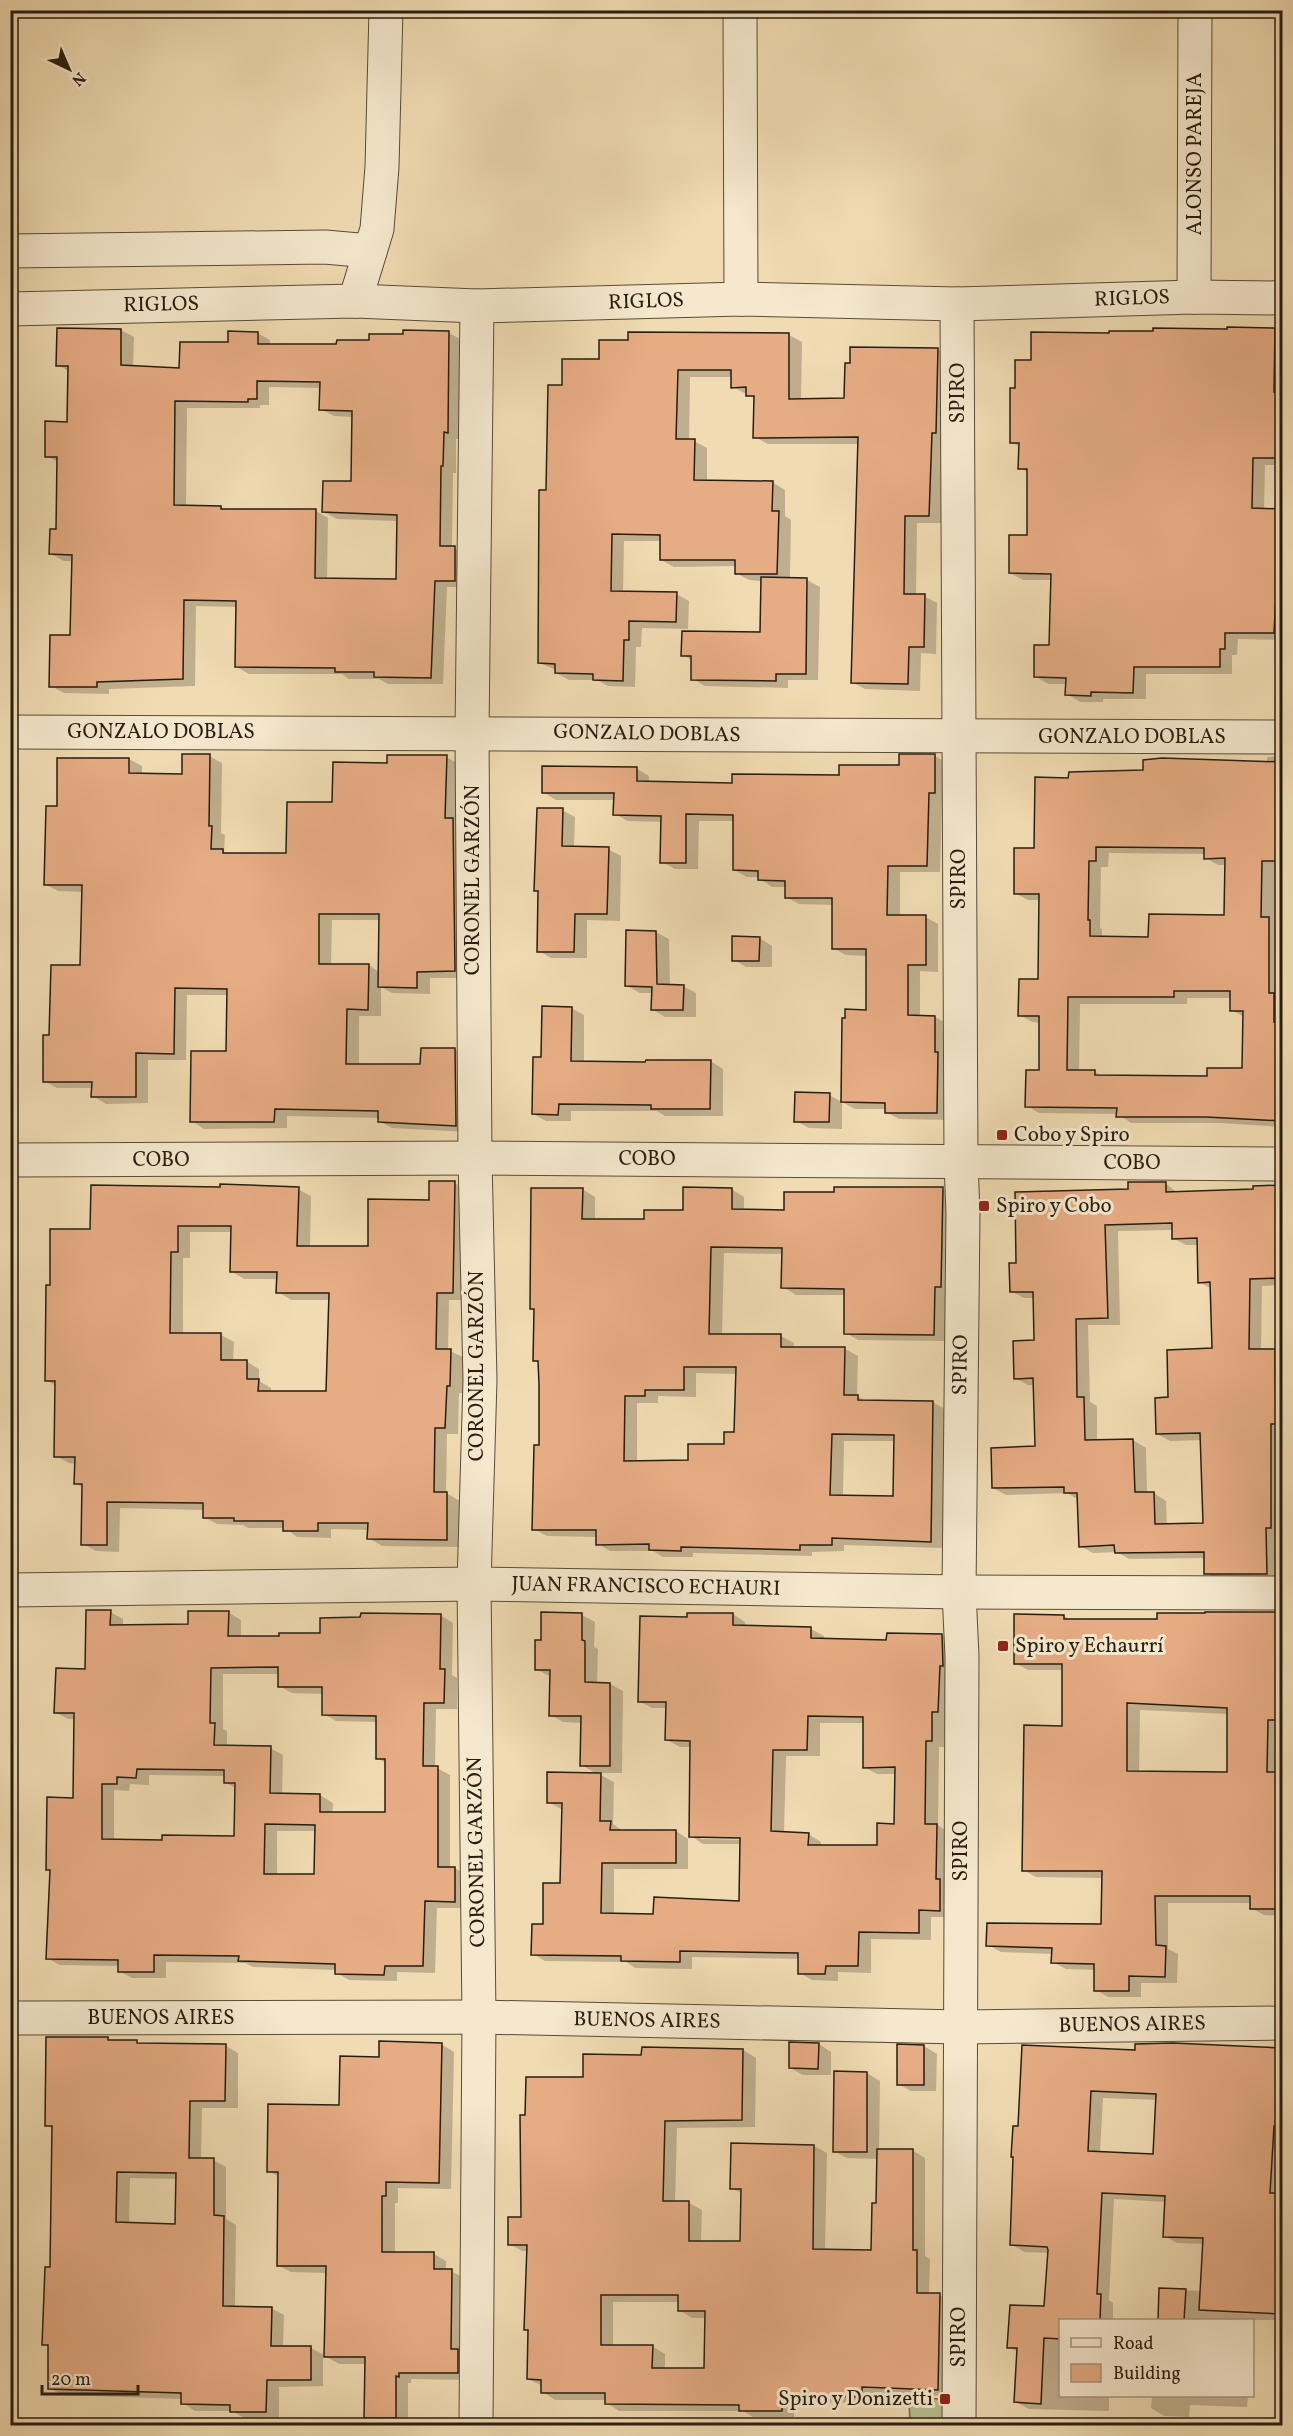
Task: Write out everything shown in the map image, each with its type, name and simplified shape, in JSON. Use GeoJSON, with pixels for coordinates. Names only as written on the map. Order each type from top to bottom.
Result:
{"type":"FeatureCollection","features":[{"type":"Feature","properties":{"kind":"street"},"geometry":{"type":"LineString","coordinates":[[355,301],[377,229],[382,166],[386,10]]}},
{"type":"Feature","properties":{"kind":"street"},"geometry":{"type":"LineString","coordinates":[[740,10],[741,299]]}},
{"type":"Feature","properties":{"kind":"street","name":"ALONSO PAREJA"},"geometry":{"type":"LineString","coordinates":[[1194,297],[1195,10]]}},
{"type":"Feature","properties":{"kind":"street"},"geometry":{"type":"LineString","coordinates":[[10,251],[325,247],[370,252]]}},
{"type":"Feature","properties":{"kind":"street","name":"RIGLOS"},"geometry":{"type":"LineString","coordinates":[[10,309],[355,301],[477,306],[741,299],[957,304],[1194,297],[1282,298]]}},
{"type":"Feature","properties":{"kind":"street","name":"SPIRO"},"geometry":{"type":"LineString","coordinates":[[957,304],[960,1163],[963,1213],[959,1592],[962,1656],[959,2426]]}},
{"type":"Feature","properties":{"kind":"street","name":"CORONEL GARZÓN"},"geometry":{"type":"LineString","coordinates":[[476,2426],[479,2018],[474,1584],[480,1380],[475,1158],[472,733],[477,306]]}},
{"type":"Feature","properties":{"kind":"street","name":"GONZALO DOBLAS"},"geometry":{"type":"LineString","coordinates":[[10,732],[1282,737]]}},
{"type":"Feature","properties":{"kind":"street","name":"COBO"},"geometry":{"type":"LineString","coordinates":[[10,1160],[475,1158],[1282,1164]]}},
{"type":"Feature","properties":{"kind":"street","name":"JUAN FRANCISCO ECHAURI"},"geometry":{"type":"LineString","coordinates":[[10,1590],[474,1584],[959,1592],[1282,1593]]}},
{"type":"Feature","properties":{"kind":"street","name":"BUENOS AIRES"},"geometry":{"type":"LineString","coordinates":[[10,2018],[479,2018],[961,2027],[1282,2023]]}},
{"type":"Feature","properties":{"kind":"green space"},"geometry":{"type":"Polygon","coordinates":[[[909,2398],[945,2399],[944,2425],[910,2425],[909,2398]]]}},
{"type":"Feature","properties":{"kind":"building"},"geometry":{"type":"Polygon","coordinates":[[[1227,327],[1275,328],[1274,392],[1279,392],[1278,458],[1253,458],[1252,508],[1282,509],[1282,557],[1278,557],[1274,633],[1225,633],[1225,649],[1220,649],[1220,667],[1134,667],[1133,693],[1091,692],[1091,696],[1065,695],[1066,678],[1034,677],[1034,645],[1049,645],[1051,574],[1009,573],[1009,535],[1027,535],[1027,469],[1018,469],[1019,443],[1010,443],[1010,388],[1015,388],[1015,360],[1031,360],[1031,332],[1109,333],[1109,331],[1153,331],[1153,328],[1227,329],[1227,327]]]}},
{"type":"Feature","properties":{"kind":"building"},"geometry":{"type":"Polygon","coordinates":[[[57,328],[121,329],[121,365],[179,368],[180,342],[228,342],[228,331],[258,332],[258,344],[336,344],[337,340],[369,340],[369,334],[403,334],[403,330],[449,331],[448,433],[444,432],[443,466],[441,466],[440,546],[455,546],[455,581],[435,581],[431,678],[374,677],[374,672],[335,672],[335,668],[235,667],[236,601],[184,600],[183,679],[97,682],[97,687],[49,687],[50,635],[70,635],[72,555],[49,554],[50,529],[56,529],[57,457],[45,457],[45,421],[67,422],[68,366],[56,366],[57,328]],[[257,381],[257,399],[248,399],[248,402],[175,401],[174,505],[221,506],[221,509],[316,509],[315,578],[396,579],[397,515],[322,512],[323,481],[351,481],[352,411],[319,410],[320,382],[257,381]]]}},
{"type":"Feature","properties":{"kind":"building"},"geometry":{"type":"Polygon","coordinates":[[[628,332],[789,333],[789,399],[844,398],[845,363],[850,363],[850,347],[938,348],[936,433],[932,433],[929,516],[905,516],[904,594],[925,594],[924,647],[909,647],[908,684],[851,683],[858,437],[753,438],[754,396],[746,396],[746,387],[731,388],[731,370],[678,370],[676,439],[695,439],[694,480],[773,481],[772,511],[779,511],[777,574],[735,574],[735,560],[660,560],[660,535],[612,534],[611,591],[677,592],[676,622],[629,621],[629,640],[624,640],[623,681],[593,680],[593,674],[555,673],[555,664],[538,663],[539,490],[546,490],[548,385],[562,385],[562,359],[599,359],[599,340],[628,340],[628,332]]]}},
{"type":"Feature","properties":{"kind":"building"},"geometry":{"type":"Polygon","coordinates":[[[761,577],[807,578],[806,674],[776,674],[776,681],[691,680],[691,656],[681,656],[682,631],[760,632],[761,577]]]}},
{"type":"Feature","properties":{"kind":"building"},"geometry":{"type":"Polygon","coordinates":[[[182,754],[210,754],[211,849],[223,849],[223,853],[286,853],[287,802],[332,802],[333,762],[387,763],[387,755],[447,755],[445,818],[453,818],[455,971],[417,972],[417,988],[378,987],[379,914],[319,914],[319,964],[369,964],[368,1010],[347,1009],[346,1064],[420,1064],[421,1048],[455,1048],[456,1126],[378,1122],[378,1111],[275,1109],[274,1122],[190,1122],[191,1051],[226,1051],[227,989],[175,988],[174,1054],[136,1053],[136,1097],[91,1097],[92,1082],[43,1082],[43,1035],[49,1035],[51,965],[80,965],[82,885],[44,885],[46,806],[57,806],[57,758],[129,758],[129,773],[182,774],[182,754]]]}},
{"type":"Feature","properties":{"kind":"building"},"geometry":{"type":"Polygon","coordinates":[[[899,754],[935,754],[935,793],[929,793],[927,866],[888,866],[887,915],[926,915],[926,965],[908,965],[908,1015],[935,1016],[935,1052],[938,1052],[937,1113],[885,1113],[885,1103],[841,1102],[842,1018],[845,1018],[845,1009],[866,1010],[866,949],[832,949],[832,898],[785,898],[785,881],[758,880],[758,871],[733,870],[733,815],[686,814],[686,863],[660,863],[661,816],[613,815],[614,793],[542,793],[542,766],[637,767],[637,781],[732,783],[732,774],[839,775],[839,765],[899,765],[899,754]]]}},
{"type":"Feature","properties":{"kind":"building"},"geometry":{"type":"Polygon","coordinates":[[[1162,758],[1282,762],[1282,861],[1262,861],[1261,917],[1269,917],[1269,993],[1274,993],[1274,1022],[1282,1022],[1282,1121],[1206,1117],[1116,1117],[1117,1108],[1025,1107],[1026,1070],[1039,1070],[1039,1016],[1018,1016],[1019,979],[1038,979],[1039,894],[1014,894],[1014,848],[1034,848],[1035,777],[1068,778],[1069,772],[1143,770],[1143,760],[1162,758]],[[1096,847],[1096,861],[1089,861],[1090,936],[1148,937],[1149,914],[1224,915],[1225,858],[1204,859],[1204,848],[1096,847]],[[1174,991],[1174,997],[1068,997],[1067,1070],[1095,1070],[1095,1075],[1207,1076],[1207,1068],[1242,1068],[1243,1011],[1230,1011],[1230,991],[1174,991]]]}},
{"type":"Feature","properties":{"kind":"building"},"geometry":{"type":"Polygon","coordinates":[[[537,808],[563,808],[562,846],[609,847],[607,914],[575,914],[574,952],[537,952],[538,891],[534,891],[537,808]]]}},
{"type":"Feature","properties":{"kind":"building"},"geometry":{"type":"Polygon","coordinates":[[[626,930],[656,931],[657,984],[684,985],[683,1010],[651,1010],[652,987],[625,986],[626,930]]]}},
{"type":"Feature","properties":{"kind":"building"},"geometry":{"type":"Polygon","coordinates":[[[732,936],[760,937],[759,961],[732,961],[732,936]]]}},
{"type":"Feature","properties":{"kind":"building"},"geometry":{"type":"Polygon","coordinates":[[[542,1006],[572,1007],[571,1061],[711,1060],[710,1109],[651,1109],[651,1105],[559,1104],[558,1115],[532,1114],[533,1057],[541,1057],[542,1006]]]}},
{"type":"Feature","properties":{"kind":"building"},"geometry":{"type":"Polygon","coordinates":[[[795,1092],[830,1093],[829,1122],[794,1122],[795,1092]]]}},
{"type":"Feature","properties":{"kind":"building"},"geometry":{"type":"Polygon","coordinates":[[[429,1181],[455,1181],[453,1293],[437,1293],[436,1349],[451,1349],[450,1386],[447,1386],[445,1428],[435,1428],[434,1492],[447,1492],[447,1540],[367,1539],[368,1523],[318,1523],[318,1531],[283,1531],[283,1521],[234,1521],[234,1518],[203,1518],[203,1503],[107,1502],[107,1545],[81,1545],[82,1484],[74,1484],[75,1457],[54,1457],[55,1381],[45,1381],[46,1285],[50,1285],[50,1229],[90,1229],[91,1185],[220,1187],[220,1184],[299,1187],[297,1246],[368,1246],[368,1199],[429,1200],[429,1181]],[[178,1226],[178,1252],[171,1252],[170,1333],[221,1333],[221,1360],[247,1360],[247,1379],[259,1379],[258,1391],[326,1391],[329,1293],[276,1293],[277,1272],[230,1272],[231,1226],[178,1226]]]}},
{"type":"Feature","properties":{"kind":"building"},"geometry":{"type":"Polygon","coordinates":[[[1128,1182],[1166,1182],[1166,1192],[1253,1189],[1253,1186],[1282,1185],[1282,1278],[1250,1279],[1249,1349],[1275,1349],[1276,1424],[1271,1424],[1271,1528],[1266,1528],[1267,1574],[1204,1574],[1204,1552],[1115,1553],[1114,1545],[1079,1547],[1077,1493],[1064,1493],[1064,1487],[992,1488],[991,1448],[1035,1446],[1033,1378],[1014,1379],[1013,1341],[1034,1340],[1033,1292],[1010,1292],[1009,1263],[1016,1263],[1015,1192],[1128,1189],[1128,1182]],[[1172,1223],[1105,1225],[1108,1318],[1076,1319],[1077,1397],[1084,1397],[1085,1440],[1133,1439],[1135,1492],[1154,1492],[1155,1524],[1203,1523],[1200,1433],[1156,1434],[1155,1398],[1168,1397],[1167,1350],[1212,1348],[1210,1282],[1198,1283],[1197,1238],[1172,1239],[1172,1223]]]}},
{"type":"Feature","properties":{"kind":"building"},"geometry":{"type":"Polygon","coordinates":[[[683,1187],[732,1188],[732,1209],[784,1210],[784,1192],[834,1192],[834,1187],[943,1187],[941,1287],[935,1287],[934,1335],[844,1334],[844,1289],[781,1288],[782,1248],[711,1247],[709,1334],[781,1334],[781,1347],[845,1347],[844,1395],[858,1395],[858,1400],[933,1401],[931,1542],[832,1538],[832,1545],[800,1545],[800,1550],[681,1547],[681,1551],[649,1550],[649,1544],[596,1545],[596,1530],[532,1530],[534,1445],[539,1445],[539,1384],[538,1361],[533,1361],[534,1309],[530,1309],[531,1188],[583,1188],[582,1219],[644,1219],[644,1210],[683,1210],[683,1187]],[[684,1367],[684,1390],[645,1390],[645,1396],[625,1396],[624,1461],[688,1460],[688,1444],[724,1444],[724,1432],[734,1432],[736,1367],[684,1367]],[[832,1434],[830,1495],[893,1496],[894,1435],[832,1434]]]}},
{"type":"Feature","properties":{"kind":"building"},"geometry":{"type":"Polygon","coordinates":[[[86,1610],[111,1610],[110,1625],[188,1624],[188,1611],[229,1611],[228,1636],[320,1633],[320,1618],[360,1617],[361,1613],[441,1614],[440,1669],[445,1669],[444,1703],[424,1703],[423,1766],[438,1766],[438,1867],[455,1867],[455,1902],[425,1901],[423,1966],[385,1966],[384,1975],[335,1974],[335,1964],[238,1961],[239,1956],[154,1955],[154,1972],[118,1972],[118,1960],[46,1959],[50,1870],[46,1870],[47,1797],[73,1798],[74,1713],[54,1713],[56,1668],[85,1669],[86,1610]],[[278,1667],[211,1668],[210,1723],[215,1723],[214,1745],[271,1746],[270,1793],[320,1794],[320,1812],[385,1812],[385,1759],[376,1759],[376,1716],[322,1715],[322,1687],[278,1687],[278,1667]],[[137,1769],[136,1778],[117,1777],[117,1784],[102,1784],[102,1839],[162,1840],[162,1835],[234,1836],[235,1783],[224,1783],[224,1770],[137,1769]],[[265,1824],[264,1874],[314,1874],[315,1825],[265,1824]]]}},
{"type":"Feature","properties":{"kind":"building"},"geometry":{"type":"Polygon","coordinates":[[[541,1612],[582,1613],[585,1682],[610,1683],[610,1766],[580,1766],[581,1716],[549,1716],[550,1670],[535,1670],[535,1640],[541,1640],[541,1612]]]}},
{"type":"Feature","properties":{"kind":"building"},"geometry":{"type":"Polygon","coordinates":[[[1282,1612],[1281,1720],[1268,1720],[1267,1772],[1282,1772],[1282,1909],[1250,1909],[1250,1896],[1155,1896],[1156,1945],[1166,1946],[1165,1977],[1129,1976],[1129,1991],[1094,1991],[1094,1964],[1051,1963],[1052,1948],[986,1946],[987,1923],[1101,1924],[1102,1871],[1022,1871],[1024,1725],[1062,1726],[1062,1664],[1014,1664],[1014,1614],[1064,1615],[1064,1619],[1157,1619],[1157,1613],[1282,1612]],[[1127,1703],[1127,1771],[1227,1772],[1227,1708],[1127,1703]]]}},
{"type":"Feature","properties":{"kind":"building"},"geometry":{"type":"Polygon","coordinates":[[[687,1613],[733,1613],[733,1625],[811,1627],[811,1638],[886,1640],[887,1633],[942,1634],[943,1666],[940,1666],[938,1712],[932,1712],[932,1741],[926,1741],[925,1824],[937,1824],[936,1879],[940,1879],[940,1911],[919,1910],[919,1933],[859,1932],[858,1966],[826,1966],[825,1974],[798,1974],[798,1953],[680,1951],[680,1962],[621,1961],[621,1956],[531,1955],[532,1924],[543,1924],[543,1883],[560,1883],[562,1803],[547,1803],[547,1772],[601,1773],[600,1821],[611,1821],[610,1830],[676,1830],[676,1863],[602,1863],[601,1913],[653,1914],[654,1897],[739,1901],[740,1838],[689,1837],[690,1741],[665,1740],[666,1702],[638,1702],[640,1616],[687,1617],[687,1613]],[[808,1716],[807,1750],[773,1750],[771,1831],[809,1833],[808,1845],[877,1845],[877,1823],[894,1824],[895,1767],[863,1768],[863,1717],[808,1716]]]}},
{"type":"Feature","properties":{"kind":"building"},"geometry":{"type":"Polygon","coordinates":[[[46,2037],[108,2037],[108,2040],[137,2040],[137,2043],[226,2044],[225,2101],[190,2101],[189,2158],[214,2158],[214,2215],[224,2216],[223,2306],[272,2307],[271,2346],[311,2346],[311,2380],[267,2380],[266,2412],[230,2412],[230,2405],[181,2404],[181,2393],[48,2389],[48,2345],[42,2345],[45,2267],[50,2267],[52,2126],[45,2126],[46,2037]],[[117,2172],[116,2222],[175,2224],[176,2173],[117,2172]]]}},
{"type":"Feature","properties":{"kind":"building"},"geometry":{"type":"Polygon","coordinates":[[[379,2041],[442,2043],[439,2183],[386,2182],[386,2196],[382,2196],[382,2252],[434,2252],[434,2269],[452,2269],[451,2349],[458,2349],[458,2373],[399,2373],[399,2377],[396,2376],[396,2418],[364,2418],[365,2357],[324,2357],[326,2266],[277,2266],[278,2172],[267,2172],[268,2104],[339,2105],[340,2056],[379,2057],[379,2041]]]}},
{"type":"Feature","properties":{"kind":"building"},"geometry":{"type":"Polygon","coordinates":[[[789,2042],[819,2043],[818,2069],[789,2068],[789,2042]]]}},
{"type":"Feature","properties":{"kind":"building"},"geometry":{"type":"Polygon","coordinates":[[[1173,2043],[1282,2048],[1279,2126],[1274,2126],[1270,2193],[1282,2193],[1280,2290],[1282,2290],[1282,2314],[1199,2310],[1203,2238],[1163,2237],[1165,2196],[1102,2193],[1097,2294],[1101,2294],[1100,2319],[1059,2319],[1059,2339],[1044,2338],[1041,2404],[1014,2402],[1017,2348],[1007,2348],[1010,2305],[1044,2306],[1048,2250],[1047,2247],[1010,2245],[1013,2157],[1011,2157],[1013,2126],[1018,2126],[1022,2045],[1135,2050],[1135,2044],[1173,2043]],[[1091,2091],[1088,2151],[1153,2154],[1156,2094],[1091,2091]]]}},
{"type":"Feature","properties":{"kind":"building"},"geometry":{"type":"Polygon","coordinates":[[[897,2044],[924,2045],[924,2085],[897,2085],[897,2044]]]}},
{"type":"Feature","properties":{"kind":"building"},"geometry":{"type":"Polygon","coordinates":[[[642,2047],[743,2049],[742,2120],[665,2121],[663,2201],[689,2201],[689,2241],[740,2241],[741,2189],[730,2189],[731,2143],[814,2145],[813,2249],[871,2250],[872,2203],[876,2203],[877,2149],[913,2149],[913,2250],[917,2250],[917,2293],[940,2293],[938,2390],[862,2387],[862,2397],[782,2396],[782,2411],[739,2411],[739,2405],[605,2404],[605,2393],[541,2393],[541,2380],[527,2379],[528,2330],[524,2330],[527,2245],[508,2245],[508,2217],[521,2217],[520,2115],[525,2115],[526,2077],[583,2077],[583,2054],[641,2055],[642,2047]],[[601,2295],[601,2345],[653,2345],[652,2368],[704,2368],[705,2311],[678,2311],[678,2295],[601,2295]]]}},
{"type":"Feature","properties":{"kind":"building"},"geometry":{"type":"Polygon","coordinates":[[[834,2071],[867,2072],[867,2152],[833,2152],[834,2071]]]}},
{"type":"Feature","properties":{"kind":"building"},"geometry":{"type":"Polygon","coordinates":[[[1159,2288],[1186,2289],[1184,2319],[1158,2319],[1159,2288]]]}},
{"type":"Feature","properties":{"kind":"place","name":"Cobo y Spiro"},"geometry":{"type":"Point","coordinates":[1002,1135]}},
{"type":"Feature","properties":{"kind":"place","name":"Spiro y Cobo"},"geometry":{"type":"Point","coordinates":[984,1206]}},
{"type":"Feature","properties":{"kind":"place","name":"Spiro y Echaurrí"},"geometry":{"type":"Point","coordinates":[1003,1646]}},
{"type":"Feature","properties":{"kind":"place","name":"Spiro y Donizetti"},"geometry":{"type":"Point","coordinates":[945,2399]}}]}
